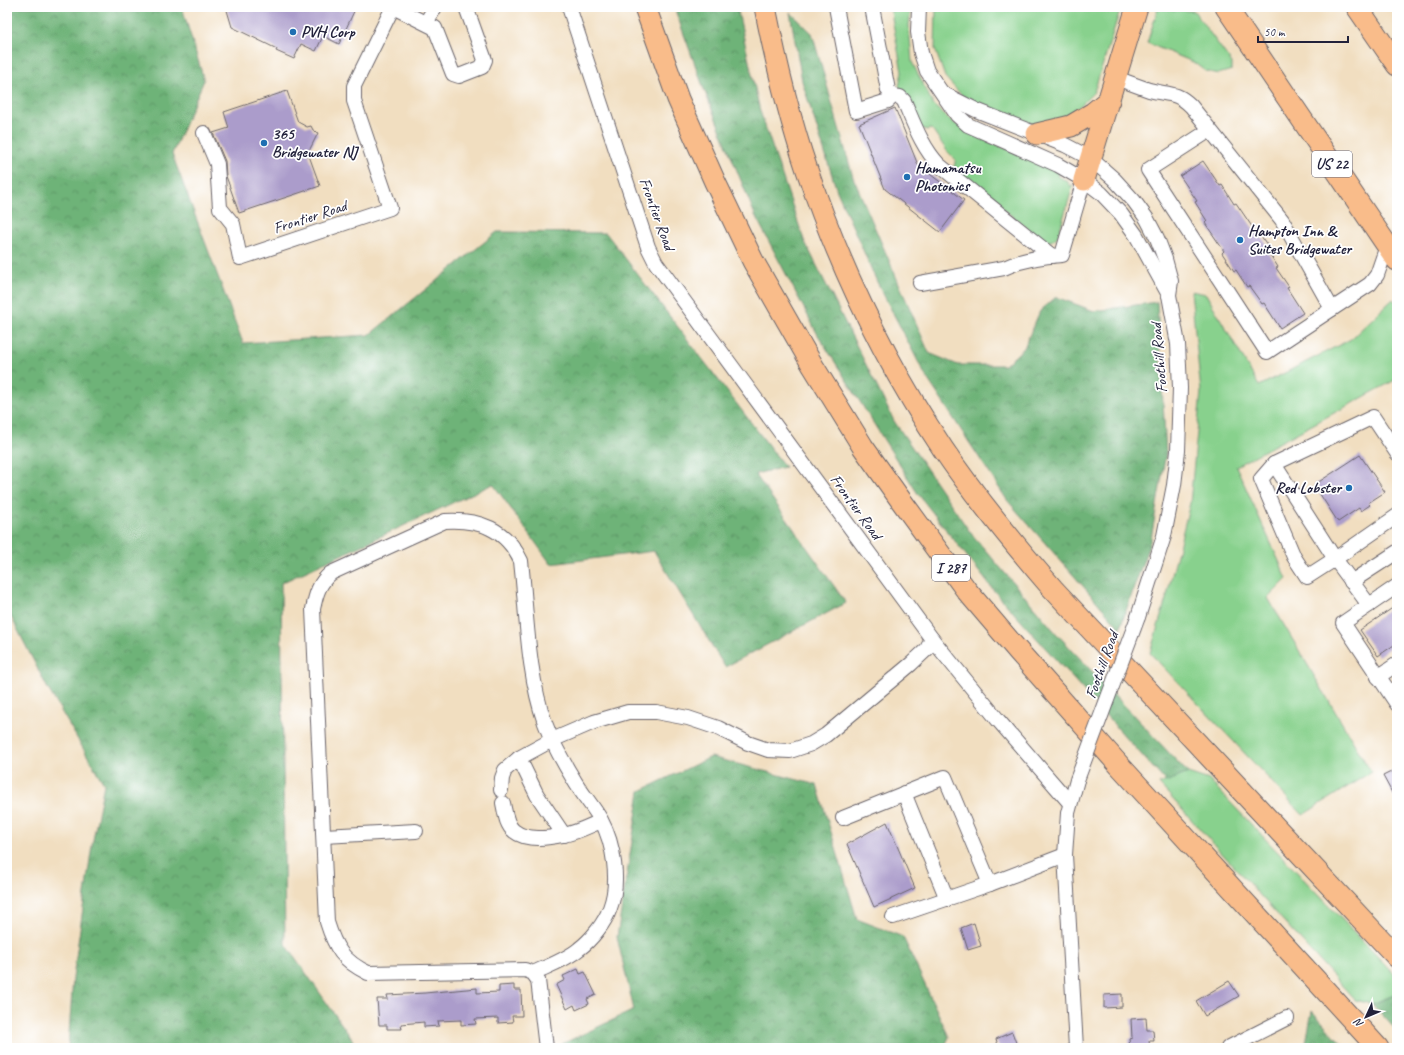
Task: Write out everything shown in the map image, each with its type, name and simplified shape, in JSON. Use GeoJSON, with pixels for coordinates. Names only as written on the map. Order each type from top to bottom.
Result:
{"type":"FeatureCollection","features":[{"type":"Feature","properties":{"kind":"highway","name":"I 287"},"geometry":{"type":"LineString","coordinates":[[645,7],[678,99],[753,261],[813,366],[863,447],[895,493],[967,590],[1019,652],[1119,765],[1378,1048]]}},
{"type":"Feature","properties":{"kind":"highway"},"geometry":{"type":"LineString","coordinates":[[765,7],[780,75],[807,170],[842,262],[891,362],[943,450],[1009,538],[1052,589],[1397,957]]}},
{"type":"Feature","properties":{"kind":"highway"},"geometry":{"type":"LineString","coordinates":[[1357,7],[1397,65]]}},
{"type":"Feature","properties":{"kind":"highway"},"geometry":{"type":"LineString","coordinates":[[1084,180],[1138,10]]}},
{"type":"Feature","properties":{"kind":"highway","name":"US 22"},"geometry":{"type":"LineString","coordinates":[[1227,12],[1392,253]]}},
{"type":"Feature","properties":{"kind":"highway"},"geometry":{"type":"LineString","coordinates":[[1038,134],[1071,126],[1093,113],[1109,100]]}},
{"type":"Feature","properties":{"kind":"street","name":"Frontier Road"},"geometry":{"type":"LineString","coordinates":[[204,133],[217,164],[220,208],[233,224],[240,258],[390,208],[354,101],[354,86],[393,7],[426,23]]}},
{"type":"Feature","properties":{"kind":"street"},"geometry":{"type":"LineString","coordinates":[[435,7],[426,23],[435,28],[453,74],[459,76],[482,67],[485,60],[466,7]]}},
{"type":"Feature","properties":{"kind":"street","name":"Frontier Road"},"geometry":{"type":"LineString","coordinates":[[569,7],[648,247],[656,263],[932,639],[998,720],[1070,802]]}},
{"type":"Feature","properties":{"kind":"street"},"geometry":{"type":"LineString","coordinates":[[836,7],[856,111],[888,101],[893,96]]}},
{"type":"Feature","properties":{"kind":"street"},"geometry":{"type":"LineString","coordinates":[[872,7],[888,90],[893,96],[900,97],[904,101],[924,147],[931,157],[1052,256]]}},
{"type":"Feature","properties":{"kind":"street","name":"Foothill Road"},"geometry":{"type":"LineString","coordinates":[[919,7],[918,32],[921,53],[927,71],[957,115],[968,125],[1052,162],[1084,180],[1101,193],[1121,214],[1136,235],[1169,295],[1178,344],[1180,388],[1178,451],[1174,485],[1164,536],[1138,617],[1077,780],[1070,802],[1066,826],[1064,855],[1076,1048]]}},
{"type":"Feature","properties":{"kind":"street"},"geometry":{"type":"LineString","coordinates":[[1116,78],[1150,90],[1176,95],[1191,106],[1282,220],[1332,310]]}},
{"type":"Feature","properties":{"kind":"street","name":"Foothill Road"},"geometry":{"type":"LineString","coordinates":[[944,94],[976,110],[1065,145],[1090,158],[1114,179],[1134,201],[1147,219],[1157,238],[1171,281],[1169,295]]}},
{"type":"Feature","properties":{"kind":"street"},"geometry":{"type":"LineString","coordinates":[[1210,130],[1148,170],[1267,352],[1370,284],[1392,253]]}},
{"type":"Feature","properties":{"kind":"street"},"geometry":{"type":"LineString","coordinates":[[920,283],[1004,268],[1012,264],[1062,255],[1084,180]]}},
{"type":"Feature","properties":{"kind":"street"},"geometry":{"type":"LineString","coordinates":[[1397,453],[1373,417],[1274,464],[1261,479],[1294,557],[1307,578],[1397,516]]}},
{"type":"Feature","properties":{"kind":"street"},"geometry":{"type":"LineString","coordinates":[[1274,464],[1335,558],[1369,605]]}},
{"type":"Feature","properties":{"kind":"street"},"geometry":{"type":"LineString","coordinates":[[533,973],[578,950],[597,930],[610,909],[614,891],[615,872],[612,850],[601,821],[573,779],[552,740],[545,723],[533,678],[521,561],[516,551],[508,540],[498,532],[484,526],[462,520],[445,521],[331,573],[324,579],[317,593],[313,609],[328,922],[332,937],[338,950],[344,958],[355,967],[368,973],[525,970],[533,973],[538,980],[546,1048]]}},
{"type":"Feature","properties":{"kind":"street"},"geometry":{"type":"LineString","coordinates":[[1352,582],[1397,552]]}},
{"type":"Feature","properties":{"kind":"street"},"geometry":{"type":"LineString","coordinates":[[1397,586],[1343,623],[1397,704]]}},
{"type":"Feature","properties":{"kind":"street"},"geometry":{"type":"LineString","coordinates":[[601,821],[564,835],[541,837],[525,836],[514,831],[507,820],[502,796],[502,778],[505,770],[519,758],[552,740],[594,722],[628,712],[656,712],[688,718],[718,728],[748,743],[768,750],[790,751],[811,744],[826,735],[911,664],[927,649],[932,639]]}},
{"type":"Feature","properties":{"kind":"street"},"geometry":{"type":"LineString","coordinates":[[1378,676],[1397,664]]}},
{"type":"Feature","properties":{"kind":"street"},"geometry":{"type":"LineString","coordinates":[[519,758],[537,795],[564,835]]}},
{"type":"Feature","properties":{"kind":"street"},"geometry":{"type":"LineString","coordinates":[[843,818],[945,777],[990,884]]}},
{"type":"Feature","properties":{"kind":"street"},"geometry":{"type":"LineString","coordinates":[[904,793],[947,899]]}},
{"type":"Feature","properties":{"kind":"street"},"geometry":{"type":"LineString","coordinates":[[324,836],[416,831]]}},
{"type":"Feature","properties":{"kind":"street"},"geometry":{"type":"LineString","coordinates":[[893,917],[990,884],[1064,855]]}},
{"type":"Feature","properties":{"kind":"street"},"geometry":{"type":"LineString","coordinates":[[1228,1048],[1287,1018]]}},
{"type":"Feature","properties":{"kind":"green space"},"geometry":{"type":"Polygon","coordinates":[[[7,7],[182,7],[204,80],[172,154],[243,343],[369,335],[497,232],[606,233],[785,467],[755,474],[846,603],[725,667],[654,551],[551,564],[493,484],[281,583],[285,943],[352,1039],[356,1048],[68,1048],[73,978],[92,845],[104,784],[47,687],[7,609],[7,7]]]}},
{"type":"Feature","properties":{"kind":"green space"},"geometry":{"type":"Polygon","coordinates":[[[674,7],[737,7],[760,111],[804,240],[894,421],[970,532],[1056,633],[1188,773],[1166,782],[995,592],[918,494],[818,335],[755,215],[705,92],[674,7]]]}},
{"type":"Feature","properties":{"kind":"green space"},"geometry":{"type":"Polygon","coordinates":[[[890,7],[911,7],[909,26],[912,62],[934,106],[954,123],[978,137],[1060,172],[1058,176],[1068,182],[1070,186],[1073,186],[1058,236],[1054,239],[1051,241],[1042,240],[953,169],[956,160],[947,151],[932,129],[927,130],[920,128],[899,86],[902,72],[890,7]]]}},
{"type":"Feature","properties":{"kind":"green space"},"geometry":{"type":"Polygon","coordinates":[[[936,7],[1121,7],[1094,92],[1077,109],[1054,122],[1031,126],[965,99],[945,77],[935,49],[936,7]]]}},
{"type":"Feature","properties":{"kind":"green space"},"geometry":{"type":"Polygon","coordinates":[[[1158,9],[1194,11],[1232,63],[1232,70],[1218,74],[1205,71],[1193,62],[1147,43],[1158,9]]]}},
{"type":"Feature","properties":{"kind":"green space"},"geometry":{"type":"Polygon","coordinates":[[[790,12],[812,33],[853,177],[929,353],[958,365],[1005,365],[1024,348],[1040,311],[1056,297],[1094,311],[1157,302],[1166,453],[1151,539],[1120,628],[1007,500],[925,375],[877,282],[837,191],[802,81],[790,12]]]}},
{"type":"Feature","properties":{"kind":"green space"},"geometry":{"type":"Polygon","coordinates":[[[1191,291],[1206,294],[1259,386],[1351,339],[1393,299],[1397,304],[1397,379],[1236,466],[1287,579],[1268,598],[1371,772],[1303,815],[1150,653],[1166,599],[1190,503],[1201,392],[1191,291]]]}},
{"type":"Feature","properties":{"kind":"green space"},"geometry":{"type":"Polygon","coordinates":[[[711,757],[817,785],[857,919],[903,937],[949,1037],[944,1048],[562,1048],[562,1044],[634,1010],[617,937],[640,791],[711,757]]]}},
{"type":"Feature","properties":{"kind":"green space"},"geometry":{"type":"Polygon","coordinates":[[[1188,773],[1209,780],[1397,977],[1397,994],[1372,1004],[1355,1000],[1159,784],[1188,773]]]}},
{"type":"Feature","properties":{"kind":"green space"},"geometry":{"type":"Polygon","coordinates":[[[1397,994],[1397,1031],[1372,1004],[1397,994]]]}},
{"type":"Feature","properties":{"kind":"green space"},"geometry":{"type":"Polygon","coordinates":[[[1312,1011],[1346,1048],[1305,1048],[1312,1011]]]}},
{"type":"Feature","properties":{"kind":"building","name":"PVH Corp"},"geometry":{"type":"Polygon","coordinates":[[[226,7],[356,7],[339,44],[323,36],[316,51],[301,44],[294,59],[232,27],[226,7]]]}},
{"type":"Feature","properties":{"kind":"building","name":"365 Bridgewater NJ"},"geometry":{"type":"Polygon","coordinates":[[[287,91],[298,122],[307,127],[311,126],[313,130],[318,133],[308,153],[320,186],[239,213],[226,176],[225,161],[213,133],[229,128],[224,112],[287,91]]]}},
{"type":"Feature","properties":{"kind":"building","name":"Hamamatsu Photonics"},"geometry":{"type":"Polygon","coordinates":[[[895,108],[918,165],[964,200],[940,232],[885,189],[859,124],[895,108]]]}},
{"type":"Feature","properties":{"kind":"building","name":"Hampton Inn & Suites Bridgewater"},"geometry":{"type":"Polygon","coordinates":[[[1203,161],[1220,186],[1222,185],[1234,204],[1236,203],[1255,231],[1257,230],[1269,248],[1267,250],[1278,267],[1276,268],[1289,287],[1287,288],[1303,313],[1280,328],[1264,303],[1262,304],[1249,286],[1247,287],[1236,270],[1234,271],[1222,253],[1224,251],[1205,223],[1207,221],[1195,202],[1197,201],[1180,176],[1203,161]]]}},
{"type":"Feature","properties":{"kind":"building","name":"Red Lobster"},"geometry":{"type":"Polygon","coordinates":[[[1360,455],[1385,492],[1368,503],[1370,505],[1361,511],[1359,508],[1338,522],[1314,485],[1360,455]]]}},
{"type":"Feature","properties":{"kind":"building"},"geometry":{"type":"Polygon","coordinates":[[[1397,605],[1397,643],[1378,656],[1360,630],[1397,605]]]}},
{"type":"Feature","properties":{"kind":"building"},"geometry":{"type":"Polygon","coordinates":[[[1397,769],[1397,802],[1383,776],[1397,769]]]}},
{"type":"Feature","properties":{"kind":"building"},"geometry":{"type":"Polygon","coordinates":[[[887,822],[915,888],[874,907],[847,844],[887,822]]]}},
{"type":"Feature","properties":{"kind":"building"},"geometry":{"type":"Polygon","coordinates":[[[974,923],[981,946],[968,950],[961,928],[974,923]]]}},
{"type":"Feature","properties":{"kind":"building"},"geometry":{"type":"Polygon","coordinates":[[[578,969],[580,974],[585,972],[596,995],[587,999],[589,1004],[576,1010],[574,1005],[567,1009],[556,985],[565,980],[563,976],[578,969]]]}},
{"type":"Feature","properties":{"kind":"building"},"geometry":{"type":"Polygon","coordinates":[[[1229,981],[1239,996],[1205,1016],[1196,1001],[1229,981]]]}},
{"type":"Feature","properties":{"kind":"building"},"geometry":{"type":"Polygon","coordinates":[[[514,985],[514,990],[521,990],[522,1016],[512,1016],[513,1022],[498,1023],[498,1018],[475,1019],[476,1024],[461,1025],[461,1020],[438,1021],[439,1026],[424,1027],[424,1022],[401,1024],[402,1029],[387,1029],[387,1025],[379,1025],[377,999],[388,999],[387,995],[477,988],[477,993],[499,992],[499,986],[514,985]]]}},
{"type":"Feature","properties":{"kind":"building"},"geometry":{"type":"Polygon","coordinates":[[[1122,994],[1122,1007],[1104,1008],[1104,995],[1122,994]]]}},
{"type":"Feature","properties":{"kind":"building"},"geometry":{"type":"Polygon","coordinates":[[[1146,1018],[1147,1030],[1153,1030],[1154,1041],[1149,1041],[1150,1048],[1130,1048],[1129,1039],[1132,1038],[1131,1019],[1146,1018]]]}},
{"type":"Feature","properties":{"kind":"building"},"geometry":{"type":"Polygon","coordinates":[[[1012,1032],[1018,1048],[999,1048],[996,1039],[1012,1032]]]}},
{"type":"Feature","properties":{"kind":"place","name":"PVH Corp"},"geometry":{"type":"Point","coordinates":[293,32]}},
{"type":"Feature","properties":{"kind":"place","name":"365 Bridgewater NJ"},"geometry":{"type":"Point","coordinates":[264,143]}},
{"type":"Feature","properties":{"kind":"place","name":"Hamamatsu Photonics"},"geometry":{"type":"Point","coordinates":[907,177]}},
{"type":"Feature","properties":{"kind":"place","name":"Hampton Inn & Suites Bridgewater"},"geometry":{"type":"Point","coordinates":[1240,240]}},
{"type":"Feature","properties":{"kind":"place","name":"Red Lobster"},"geometry":{"type":"Point","coordinates":[1349,488]}}]}
